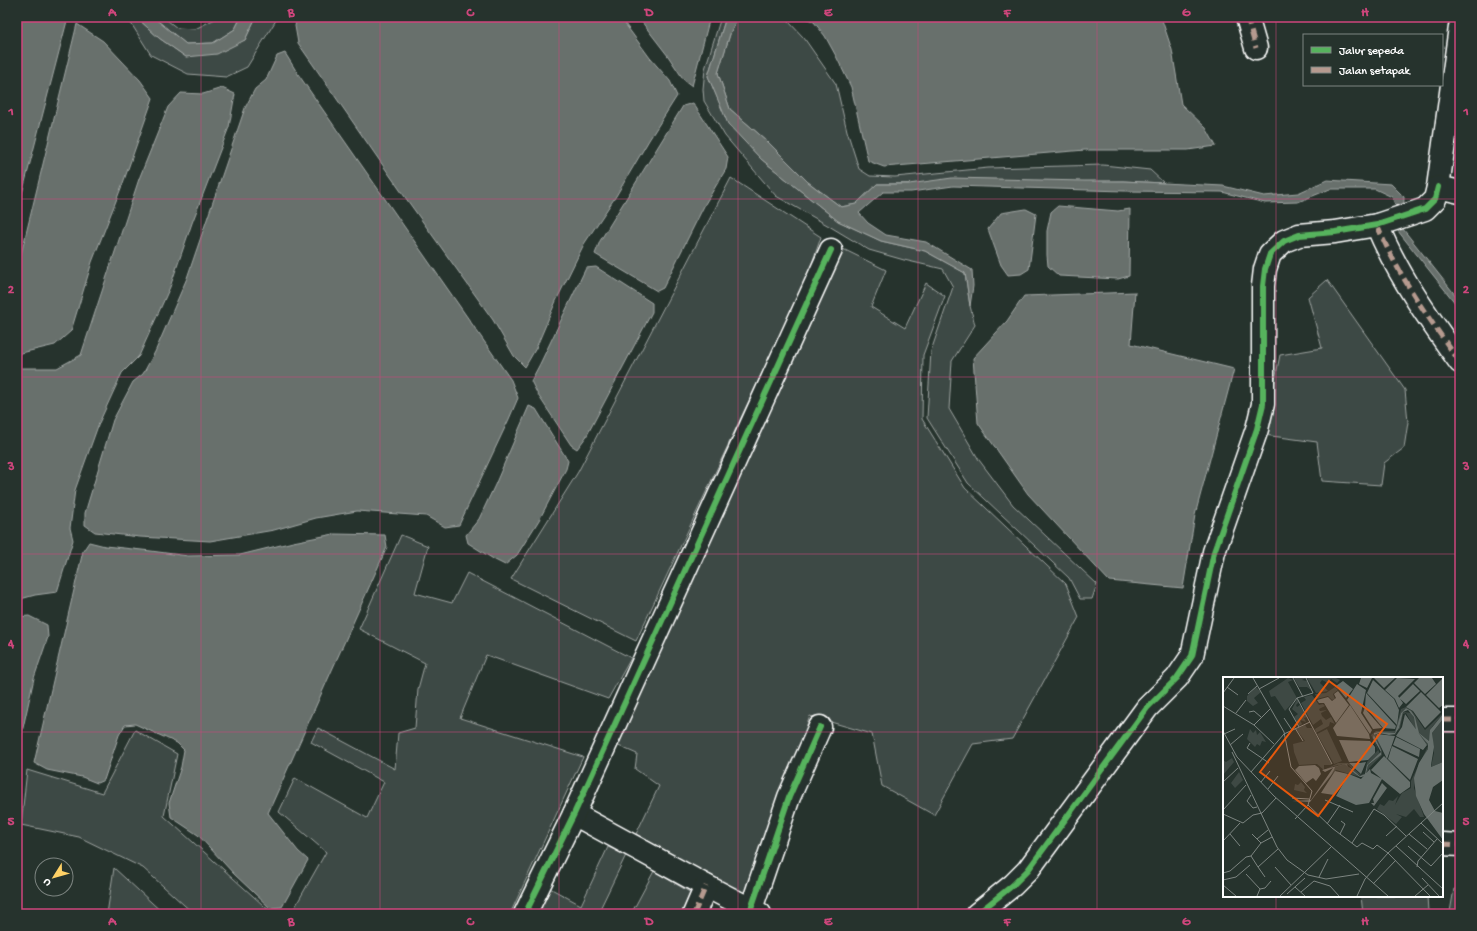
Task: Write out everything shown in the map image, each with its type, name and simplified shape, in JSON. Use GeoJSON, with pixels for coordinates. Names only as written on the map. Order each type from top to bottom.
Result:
{"type":"FeatureCollection","features":[{"type":"Feature","properties":{"kind":"street"},"geometry":{"type":"LineString","coordinates":[[1247,17],[1256,48]]}},
{"type":"Feature","properties":{"kind":"street"},"geometry":{"type":"LineString","coordinates":[[977,914],[1013,885],[1028,870],[1147,708],[1178,678],[1192,656],[1214,552],[1257,429],[1263,404],[1263,286],[1265,269],[1270,254],[1284,241],[1299,235],[1335,232],[1384,222],[1425,208],[1435,199],[1438,187],[1460,27]]}},
{"type":"Feature","properties":{"kind":"street"},"geometry":{"type":"LineString","coordinates":[[1438,187],[1460,192]]}},
{"type":"Feature","properties":{"kind":"street"},"geometry":{"type":"LineString","coordinates":[[1384,222],[1386,248],[1460,362]]}},
{"type":"Feature","properties":{"kind":"street"},"geometry":{"type":"LineString","coordinates":[[526,914],[574,814],[831,250]]}},
{"type":"Feature","properties":{"kind":"street"},"geometry":{"type":"LineString","coordinates":[[1443,720],[1460,720]]}},
{"type":"Feature","properties":{"kind":"street"},"geometry":{"type":"LineString","coordinates":[[574,814],[755,912],[789,797],[820,727]]}},
{"type":"Feature","properties":{"kind":"street"},"geometry":{"type":"LineString","coordinates":[[1443,844],[1460,845]]}},
{"type":"Feature","properties":{"kind":"street"},"geometry":{"type":"LineString","coordinates":[[694,914],[706,886]]}},
{"type":"Feature","properties":{"kind":"shaded area"},"geometry":{"type":"Polygon","coordinates":[[[17,17],[68,17],[17,213],[17,17]]]}},
{"type":"Feature","properties":{"kind":"shaded area"},"geometry":{"type":"Polygon","coordinates":[[[127,17],[136,17],[159,38],[186,57],[245,40],[256,17],[278,17],[247,67],[226,77],[188,74],[151,55],[127,17]]]}},
{"type":"Feature","properties":{"kind":"shaded area"},"geometry":{"type":"Polygon","coordinates":[[[136,17],[153,17],[186,44],[213,43],[235,29],[241,17],[256,17],[245,40],[217,54],[186,57],[159,38],[136,17]]]}},
{"type":"Feature","properties":{"kind":"shaded area"},"geometry":{"type":"Polygon","coordinates":[[[153,17],[163,17],[177,28],[195,29],[219,17],[241,17],[235,29],[213,43],[186,44],[153,17]]]}},
{"type":"Feature","properties":{"kind":"shaded area"},"geometry":{"type":"Polygon","coordinates":[[[297,17],[620,17],[650,58],[670,81],[677,96],[616,196],[584,244],[556,301],[536,348],[525,367],[514,356],[493,320],[400,190],[298,43],[295,26],[297,17]]]}},
{"type":"Feature","properties":{"kind":"shaded area"},"geometry":{"type":"Polygon","coordinates":[[[638,17],[710,17],[692,86],[684,80],[668,56],[638,17]]]}},
{"type":"Feature","properties":{"kind":"shaded area"},"geometry":{"type":"Polygon","coordinates":[[[721,17],[726,17],[708,76],[728,123],[761,159],[838,221],[881,241],[925,251],[965,273],[970,306],[975,325],[952,361],[949,409],[979,460],[1013,505],[1097,584],[1092,599],[1080,599],[1069,578],[968,483],[927,418],[931,351],[953,287],[943,269],[869,250],[776,196],[725,136],[704,101],[703,89],[705,69],[721,17]]]}},
{"type":"Feature","properties":{"kind":"shaded area"},"geometry":{"type":"Polygon","coordinates":[[[726,17],[738,17],[731,31],[718,73],[730,109],[767,141],[808,182],[841,207],[856,204],[877,184],[909,184],[952,178],[1123,181],[1223,186],[1264,196],[1298,193],[1327,180],[1391,184],[1404,197],[1403,229],[1460,301],[1460,309],[1398,231],[1396,207],[1392,197],[1375,189],[1330,189],[1298,202],[1265,203],[1222,192],[953,186],[911,192],[883,192],[859,213],[868,223],[886,235],[926,242],[972,270],[973,286],[970,306],[965,273],[925,251],[881,241],[838,221],[761,159],[728,124],[708,76],[726,17]]]}},
{"type":"Feature","properties":{"kind":"shaded area"},"geometry":{"type":"Polygon","coordinates":[[[738,17],[787,17],[788,21],[804,38],[836,84],[847,131],[859,169],[870,176],[895,177],[988,168],[1103,165],[1150,170],[1164,183],[1123,181],[877,184],[856,204],[841,207],[808,182],[767,141],[730,109],[718,73],[731,31],[738,17]]]}},
{"type":"Feature","properties":{"kind":"shaded area"},"geometry":{"type":"Polygon","coordinates":[[[806,17],[1161,17],[1172,50],[1181,104],[1206,128],[1216,146],[1188,150],[1085,150],[884,167],[868,161],[851,87],[825,36],[814,22],[806,17]]]}},
{"type":"Feature","properties":{"kind":"shaded area"},"geometry":{"type":"Polygon","coordinates":[[[77,24],[103,41],[140,80],[153,98],[123,183],[92,262],[71,331],[55,345],[17,354],[17,271],[77,24]]]}},
{"type":"Feature","properties":{"kind":"shaded area"},"geometry":{"type":"Polygon","coordinates":[[[285,53],[298,74],[511,380],[518,398],[459,525],[445,527],[426,516],[357,511],[316,518],[274,530],[210,541],[140,537],[95,532],[85,525],[85,513],[113,420],[133,382],[143,374],[155,352],[187,278],[245,108],[255,89],[266,80],[277,56],[285,53]]]}},
{"type":"Feature","properties":{"kind":"shaded area"},"geometry":{"type":"Polygon","coordinates":[[[222,88],[235,94],[229,127],[192,223],[170,287],[139,356],[122,373],[99,423],[75,490],[70,528],[73,540],[57,592],[35,595],[17,600],[17,368],[57,368],[81,355],[139,179],[168,107],[181,93],[203,94],[222,88]]]}},
{"type":"Feature","properties":{"kind":"shaded area"},"geometry":{"type":"Polygon","coordinates":[[[693,103],[728,157],[726,169],[705,204],[663,288],[657,291],[595,254],[600,241],[683,106],[693,103]]]}},
{"type":"Feature","properties":{"kind":"shaded area"},"geometry":{"type":"Polygon","coordinates":[[[731,178],[821,237],[808,275],[636,641],[511,579],[578,472],[731,178]]]}},
{"type":"Feature","properties":{"kind":"shaded area"},"geometry":{"type":"Polygon","coordinates":[[[1058,206],[1118,211],[1130,209],[1129,276],[1118,279],[1059,276],[1048,266],[1047,231],[1051,212],[1058,206]]]}},
{"type":"Feature","properties":{"kind":"shaded area"},"geometry":{"type":"Polygon","coordinates":[[[1026,209],[1036,214],[1029,269],[1021,274],[1008,275],[1001,265],[988,229],[1001,213],[1026,209]]]}},
{"type":"Feature","properties":{"kind":"shaded area"},"geometry":{"type":"Polygon","coordinates":[[[843,249],[886,270],[871,307],[905,328],[926,283],[945,296],[923,355],[922,419],[965,488],[1066,584],[1079,617],[1012,739],[973,744],[934,815],[882,786],[872,734],[810,716],[746,897],[636,834],[659,786],[635,769],[637,754],[614,744],[843,249]]]}},
{"type":"Feature","properties":{"kind":"shaded area"},"geometry":{"type":"Polygon","coordinates":[[[596,267],[652,303],[652,312],[586,437],[577,449],[571,445],[538,395],[531,381],[586,268],[596,267]]]}},
{"type":"Feature","properties":{"kind":"shaded area"},"geometry":{"type":"Polygon","coordinates":[[[1327,280],[1405,390],[1408,422],[1404,448],[1384,463],[1381,485],[1322,481],[1317,442],[1264,435],[1280,355],[1322,348],[1308,297],[1327,280]]]}},
{"type":"Feature","properties":{"kind":"shaded area"},"geometry":{"type":"Polygon","coordinates":[[[1135,292],[1131,344],[1234,369],[1195,515],[1183,588],[1109,581],[1028,494],[978,423],[973,358],[1007,321],[1024,296],[1135,292]]]}},
{"type":"Feature","properties":{"kind":"shaded area"},"geometry":{"type":"Polygon","coordinates":[[[529,406],[536,409],[568,461],[566,469],[539,520],[517,555],[505,565],[468,543],[466,535],[479,519],[529,406]]]}},
{"type":"Feature","properties":{"kind":"shaded area"},"geometry":{"type":"Polygon","coordinates":[[[334,534],[385,535],[387,547],[268,813],[298,851],[308,860],[282,907],[270,908],[234,874],[198,835],[171,817],[169,803],[181,767],[184,750],[177,743],[135,724],[125,725],[119,735],[104,780],[97,783],[82,777],[47,770],[34,763],[83,551],[89,542],[105,546],[188,556],[240,555],[334,534]]]}},
{"type":"Feature","properties":{"kind":"shaded area"},"geometry":{"type":"Polygon","coordinates":[[[401,535],[428,546],[415,593],[452,603],[467,573],[631,658],[608,699],[486,655],[460,718],[583,757],[510,914],[291,914],[326,852],[279,812],[295,778],[367,818],[384,782],[311,742],[318,728],[395,769],[398,733],[415,728],[418,689],[425,663],[359,629],[401,535]]]}},
{"type":"Feature","properties":{"kind":"shaded area"},"geometry":{"type":"Polygon","coordinates":[[[29,616],[47,625],[48,637],[34,678],[17,755],[17,617],[29,616]]]}},
{"type":"Feature","properties":{"kind":"shaded area"},"geometry":{"type":"Polygon","coordinates":[[[135,730],[177,754],[164,816],[273,914],[194,914],[143,868],[79,837],[21,825],[27,770],[102,793],[135,730]]]}},
{"type":"Feature","properties":{"kind":"shaded area"},"geometry":{"type":"Polygon","coordinates":[[[608,847],[626,855],[598,913],[600,914],[530,914],[544,885],[581,905],[608,847]]]}},
{"type":"Feature","properties":{"kind":"shaded area"},"geometry":{"type":"Polygon","coordinates":[[[114,868],[164,914],[107,914],[114,868]]]}},
{"type":"Feature","properties":{"kind":"shaded area"},"geometry":{"type":"Polygon","coordinates":[[[654,871],[693,894],[685,914],[631,914],[654,871]]]}},
{"type":"Feature","properties":{"kind":"shaded area"},"geometry":{"type":"Polygon","coordinates":[[[1454,889],[1460,890],[1460,914],[1363,914],[1361,897],[1427,897],[1428,912],[1450,912],[1454,889]]]}},
{"type":"Feature","properties":{"kind":"marked path"},"geometry":{"type":"LineString","coordinates":[[1247,17],[1256,48]]}},
{"type":"Feature","properties":{"kind":"marked path"},"geometry":{"type":"LineString","coordinates":[[1377,225],[1404,279],[1425,313],[1460,362]]}},
{"type":"Feature","properties":{"kind":"marked path"},"geometry":{"type":"LineString","coordinates":[[1443,720],[1460,720]]}},
{"type":"Feature","properties":{"kind":"marked path"},"geometry":{"type":"LineString","coordinates":[[1443,844],[1460,845]]}},
{"type":"Feature","properties":{"kind":"marked path"},"geometry":{"type":"LineString","coordinates":[[694,914],[706,886]]}},
{"type":"Feature","properties":{"kind":"cycle path"},"geometry":{"type":"LineString","coordinates":[[977,914],[1013,885],[1028,870],[1147,708],[1177,678],[1192,656],[1214,552],[1257,429],[1263,404],[1263,286],[1265,269],[1270,254],[1284,241],[1299,235],[1335,232],[1377,225],[1425,209],[1435,199],[1438,187]]}},
{"type":"Feature","properties":{"kind":"cycle path"},"geometry":{"type":"LineString","coordinates":[[525,914],[574,814],[831,250]]}},
{"type":"Feature","properties":{"kind":"cycle path"},"geometry":{"type":"LineString","coordinates":[[751,909],[789,797],[820,727]]}}]}
